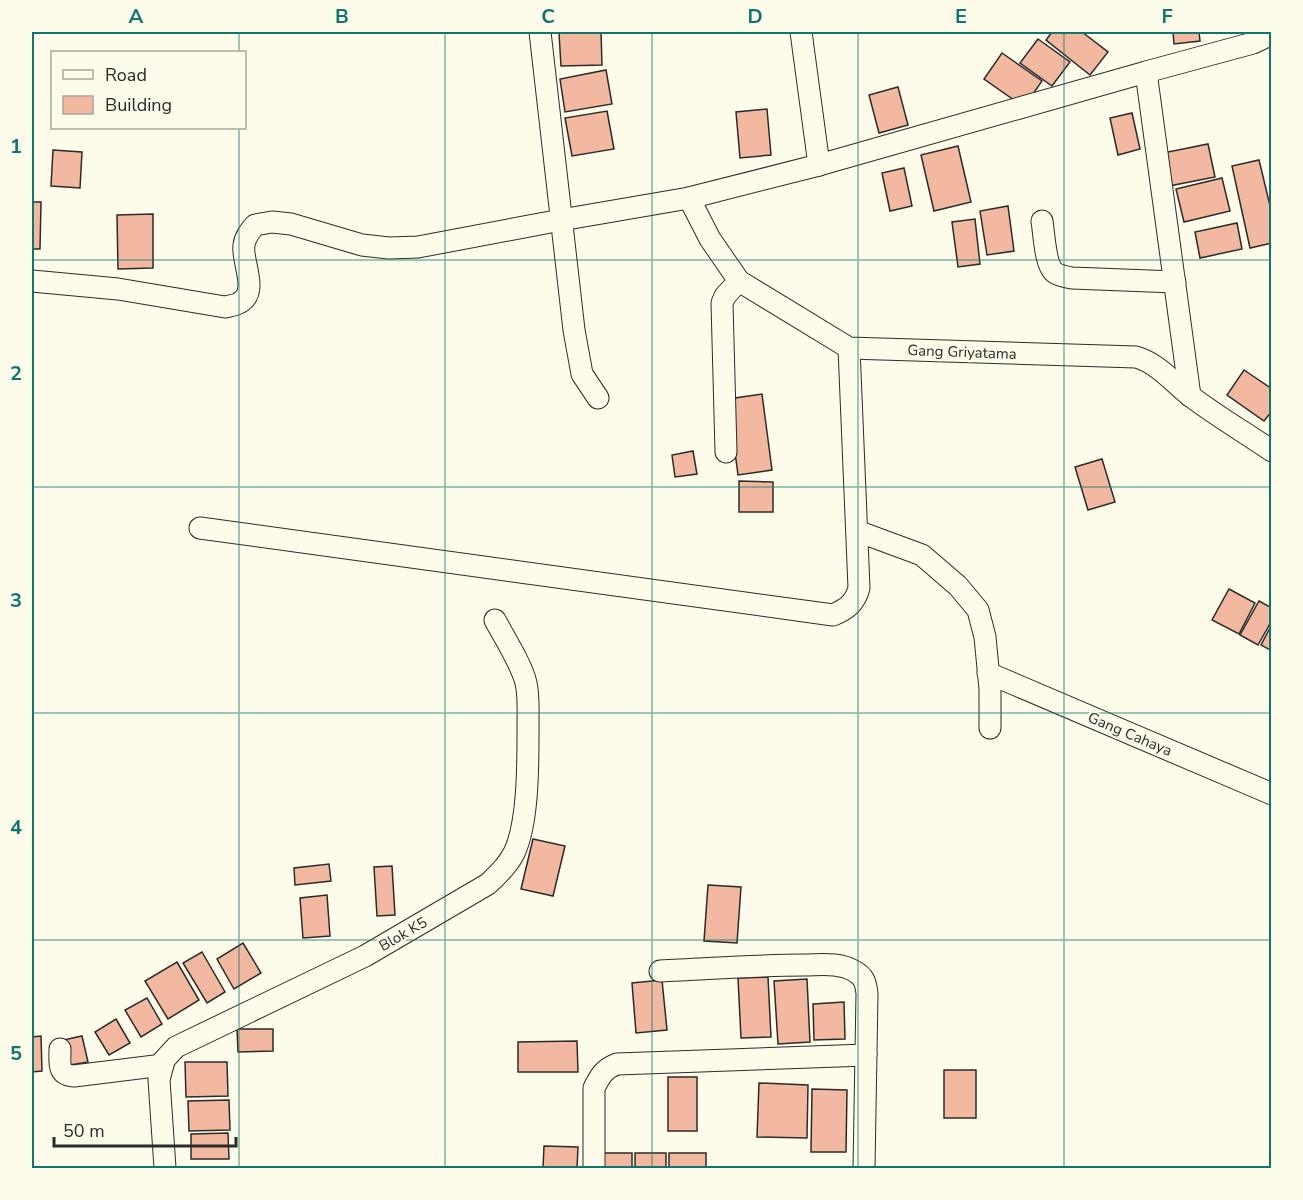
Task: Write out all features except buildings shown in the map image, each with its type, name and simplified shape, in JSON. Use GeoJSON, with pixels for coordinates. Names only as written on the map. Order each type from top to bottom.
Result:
{"type":"FeatureCollection","features":[{"type":"Feature","properties":{"kind":"street"},"geometry":{"type":"LineString","coordinates":[[540,32],[573,330],[582,374],[598,398]]}},
{"type":"Feature","properties":{"kind":"street"},"geometry":{"type":"LineString","coordinates":[[801,32],[819,165]]}},
{"type":"Feature","properties":{"kind":"street"},"geometry":{"type":"LineString","coordinates":[[32,281],[118,289],[225,307],[241,303],[246,296],[250,285],[243,247],[247,235],[255,225],[272,222],[291,224],[362,245],[389,248],[418,247],[689,198],[819,165],[1253,43],[1272,34]]}},
{"type":"Feature","properties":{"kind":"street"},"geometry":{"type":"LineString","coordinates":[[1146,72],[1190,396]]}},
{"type":"Feature","properties":{"kind":"street","name":"Gang Griyatama"},"geometry":{"type":"LineString","coordinates":[[689,198],[710,240],[739,281],[849,348],[1136,357],[1155,366],[1190,396],[1272,451]]}},
{"type":"Feature","properties":{"kind":"street"},"geometry":{"type":"LineString","coordinates":[[1042,221],[1050,266],[1055,273],[1061,276],[1175,282]]}},
{"type":"Feature","properties":{"kind":"street"},"geometry":{"type":"LineString","coordinates":[[726,452],[722,303],[725,296],[739,281]]}},
{"type":"Feature","properties":{"kind":"street"},"geometry":{"type":"LineString","coordinates":[[200,528],[833,615],[850,605],[859,588],[849,348]]}},
{"type":"Feature","properties":{"kind":"street"},"geometry":{"type":"LineString","coordinates":[[856,531],[922,555],[958,586],[978,610],[985,637],[990,728]]}},
{"type":"Feature","properties":{"kind":"street","name":"Blok K5"},"geometry":{"type":"LineString","coordinates":[[163,1065],[164,1060],[176,1047],[365,956],[488,884],[500,874],[514,852],[522,830],[528,750],[528,697],[526,680],[495,620]]}},
{"type":"Feature","properties":{"kind":"street","name":"Gang Cahaya"},"geometry":{"type":"LineString","coordinates":[[988,673],[1272,794]]}},
{"type":"Feature","properties":{"kind":"street"},"geometry":{"type":"LineString","coordinates":[[660,971],[776,965],[836,965],[861,976],[866,982],[867,994],[864,1168]]}},
{"type":"Feature","properties":{"kind":"street"},"geometry":{"type":"LineString","coordinates":[[60,1049],[60,1068],[68,1075],[163,1065],[159,1080],[165,1168]]}},
{"type":"Feature","properties":{"kind":"street"},"geometry":{"type":"LineString","coordinates":[[594,1168],[594,1088],[606,1068],[617,1064],[866,1055]]}}]}
